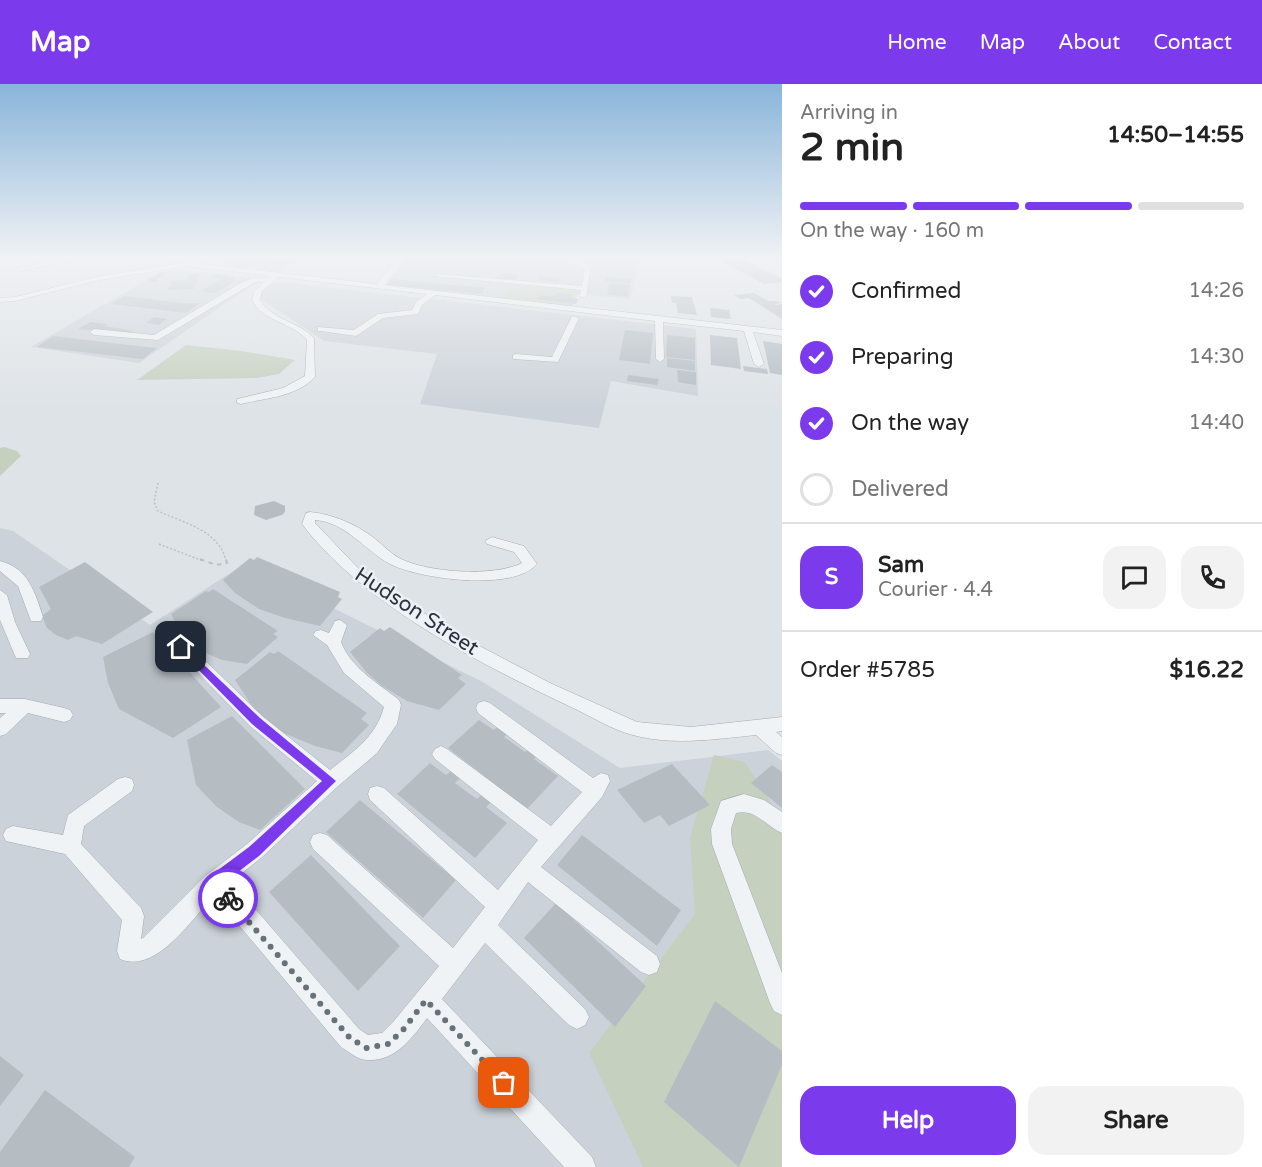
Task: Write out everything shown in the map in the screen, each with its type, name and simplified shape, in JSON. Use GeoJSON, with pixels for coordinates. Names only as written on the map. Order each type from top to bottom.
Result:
{"type":"FeatureCollection","features":[{"type":"Feature","properties":{"kind":"street"},"geometry":{"type":"LineString","coordinates":[[94,332],[155,338],[204,309]]}},
{"type":"Feature","properties":{"kind":"street"},"geometry":{"type":"LineString","coordinates":[[241,401],[293,388],[301,385],[310,377],[311,340],[308,335],[296,326],[260,309]]}},
{"type":"Feature","properties":{"kind":"street"},"geometry":{"type":"LineString","coordinates":[[321,329],[356,333],[381,316],[415,312],[417,309]]}},
{"type":"Feature","properties":{"kind":"street"},"geometry":{"type":"LineString","coordinates":[[561,309],[782,333]]}},
{"type":"Feature","properties":{"kind":"street"},"geometry":{"type":"LineString","coordinates":[[540,314],[589,320],[592,312]]}},
{"type":"Feature","properties":{"kind":"street"},"geometry":{"type":"LineString","coordinates":[[516,357],[555,360],[575,318]]}},
{"type":"Feature","properties":{"kind":"street"},"geometry":{"type":"LineString","coordinates":[[659,320],[660,359]]}},
{"type":"Feature","properties":{"kind":"street"},"geometry":{"type":"LineString","coordinates":[[748,330],[759,364]]}},
{"type":"Feature","properties":{"kind":"street","name":"Hudson Street"},"geometry":{"type":"LineString","coordinates":[[492,541],[519,549],[530,564],[513,573],[471,576],[430,572],[395,561],[366,538],[326,518],[310,516],[308,524],[354,572],[444,634],[544,687],[635,729],[691,734],[782,724]]}},
{"type":"Feature","properties":{"kind":"street"},"geometry":{"type":"LineString","coordinates":[[0,564],[18,574],[27,588],[36,616]]}},
{"type":"Feature","properties":{"kind":"street"},"geometry":{"type":"LineString","coordinates":[[0,595],[22,654]]}},
{"type":"Feature","properties":{"kind":"street"},"geometry":{"type":"LineString","coordinates":[[125,785],[75,821],[71,846],[79,858],[133,916],[128,951],[142,951],[151,946],[211,884],[254,851],[330,781],[371,748],[388,724],[393,705],[347,667],[327,638],[340,625]]}},
{"type":"Feature","properties":{"kind":"street"},"geometry":{"type":"LineString","coordinates":[[168,633],[256,721],[330,781]]}},
{"type":"Feature","properties":{"kind":"street"},"geometry":{"type":"LineString","coordinates":[[0,706],[25,706],[64,716]]}},
{"type":"Feature","properties":{"kind":"street"},"geometry":{"type":"LineString","coordinates":[[0,729],[25,706]]}},
{"type":"Feature","properties":{"kind":"street"},"geometry":{"type":"LineString","coordinates":[[211,884],[236,904],[350,1038],[366,1048],[388,1044],[403,1030],[455,965],[526,868],[598,786],[484,708]]}},
{"type":"Feature","properties":{"kind":"street"},"geometry":{"type":"LineString","coordinates":[[759,728],[782,748]]}},
{"type":"Feature","properties":{"kind":"street"},"geometry":{"type":"LineString","coordinates":[[441,754],[552,838]]}},
{"type":"Feature","properties":{"kind":"street"},"geometry":{"type":"LineString","coordinates":[[377,794],[499,905]]}},
{"type":"Feature","properties":{"kind":"street"},"geometry":{"type":"LineString","coordinates":[[782,824],[753,803],[738,803],[728,807],[721,837],[782,1003]]}},
{"type":"Feature","properties":{"kind":"street"},"geometry":{"type":"LineString","coordinates":[[13,836],[71,846]]}},
{"type":"Feature","properties":{"kind":"street"},"geometry":{"type":"LineString","coordinates":[[320,842],[455,965]]}},
{"type":"Feature","properties":{"kind":"street"},"geometry":{"type":"LineString","coordinates":[[526,868],[649,964]]}},
{"type":"Feature","properties":{"kind":"street"},"geometry":{"type":"LineString","coordinates":[[484,927],[577,1017]]}},
{"type":"Feature","properties":{"kind":"street"},"geometry":{"type":"LineString","coordinates":[[426,1000],[582,1167]]}},
{"type":"Feature","properties":{"kind":"path"},"geometry":{"type":"LineString","coordinates":[[158,483],[154,502],[158,510],[211,536],[226,553],[227,563],[221,566],[205,562],[190,554],[159,544]]}},
{"type":"Feature","properties":{"kind":"shaded area"},"geometry":{"type":"Polygon","coordinates":[[[97,309],[218,309],[139,363],[31,347],[97,309]]]}},
{"type":"Feature","properties":{"kind":"shaded area"},"geometry":{"type":"Polygon","coordinates":[[[275,309],[515,309],[696,329],[698,396],[611,381],[599,428],[420,404],[437,354],[324,341],[275,309]]]}},
{"type":"Feature","properties":{"kind":"shaded area"},"geometry":{"type":"Polygon","coordinates":[[[0,528],[13,531],[150,625],[244,564],[483,682],[620,768],[768,750],[782,761],[782,1167],[0,1167],[0,528]]]}},
{"type":"Feature","properties":{"kind":"green space"},"geometry":{"type":"Polygon","coordinates":[[[186,345],[295,360],[279,374],[257,378],[137,380],[186,345]]]}},
{"type":"Feature","properties":{"kind":"green space"},"geometry":{"type":"Polygon","coordinates":[[[0,448],[17,451],[21,456],[0,476],[0,448]]]}},
{"type":"Feature","properties":{"kind":"green space"},"geometry":{"type":"Polygon","coordinates":[[[714,755],[745,762],[782,820],[782,1167],[643,1167],[589,1053],[695,914],[690,838],[714,755]]]}},
{"type":"Feature","properties":{"kind":"building"},"geometry":{"type":"Polygon","coordinates":[[[149,309],[192,309],[186,313],[149,309]]]}},
{"type":"Feature","properties":{"kind":"building"},"geometry":{"type":"Polygon","coordinates":[[[677,309],[695,309],[697,315],[678,313],[677,309]]]}},
{"type":"Feature","properties":{"kind":"building"},"geometry":{"type":"Polygon","coordinates":[[[710,309],[715,309],[729,310],[731,319],[711,317],[710,309]]]}},
{"type":"Feature","properties":{"kind":"building"},"geometry":{"type":"Polygon","coordinates":[[[766,309],[782,309],[782,319],[766,309]]]}},
{"type":"Feature","properties":{"kind":"building"},"geometry":{"type":"Polygon","coordinates":[[[154,317],[167,319],[159,325],[146,323],[154,317]]]}},
{"type":"Feature","properties":{"kind":"building"},"geometry":{"type":"Polygon","coordinates":[[[91,322],[133,331],[130,334],[78,329],[91,322]]]}},
{"type":"Feature","properties":{"kind":"building"},"geometry":{"type":"Polygon","coordinates":[[[625,330],[653,333],[650,364],[619,360],[625,330]]]}},
{"type":"Feature","properties":{"kind":"building"},"geometry":{"type":"Polygon","coordinates":[[[667,335],[695,338],[695,360],[666,357],[667,335]]]}},
{"type":"Feature","properties":{"kind":"building"},"geometry":{"type":"Polygon","coordinates":[[[710,335],[737,338],[741,369],[711,365],[710,335]]]}},
{"type":"Feature","properties":{"kind":"building"},"geometry":{"type":"Polygon","coordinates":[[[53,336],[157,348],[143,359],[37,347],[53,336]]]}},
{"type":"Feature","properties":{"kind":"building"},"geometry":{"type":"Polygon","coordinates":[[[763,341],[782,344],[782,375],[770,373],[763,341]]]}},
{"type":"Feature","properties":{"kind":"building"},"geometry":{"type":"Polygon","coordinates":[[[667,358],[695,361],[695,371],[667,367],[667,358]]]}},
{"type":"Feature","properties":{"kind":"building"},"geometry":{"type":"Polygon","coordinates":[[[743,366],[767,369],[768,374],[744,371],[743,366]]]}},
{"type":"Feature","properties":{"kind":"building"},"geometry":{"type":"Polygon","coordinates":[[[677,370],[696,372],[696,385],[678,382],[677,370]]]}},
{"type":"Feature","properties":{"kind":"building"},"geometry":{"type":"Polygon","coordinates":[[[628,375],[659,379],[657,385],[627,381],[628,375]]]}},
{"type":"Feature","properties":{"kind":"building"},"geometry":{"type":"Polygon","coordinates":[[[274,501],[285,506],[285,512],[282,515],[266,520],[254,515],[255,506],[274,501]]]}},
{"type":"Feature","properties":{"kind":"building"},"geometry":{"type":"Polygon","coordinates":[[[257,557],[340,592],[338,597],[342,599],[320,626],[259,609],[235,593],[223,580],[250,558],[254,560],[257,557]]]}},
{"type":"Feature","properties":{"kind":"building"},"geometry":{"type":"Polygon","coordinates":[[[85,562],[153,612],[102,644],[76,636],[68,640],[56,635],[47,628],[42,616],[51,609],[39,587],[85,562]]]}},
{"type":"Feature","properties":{"kind":"building"},"geometry":{"type":"Polygon","coordinates":[[[213,589],[278,631],[273,634],[278,637],[247,664],[222,660],[197,649],[182,634],[171,614],[206,591],[213,589]]]}},
{"type":"Feature","properties":{"kind":"building"},"geometry":{"type":"Polygon","coordinates":[[[390,627],[462,675],[458,678],[466,684],[439,710],[407,701],[382,686],[367,673],[350,652],[380,628],[384,631],[390,627]]]}},
{"type":"Feature","properties":{"kind":"building"},"geometry":{"type":"Polygon","coordinates":[[[153,632],[221,707],[173,738],[119,709],[108,683],[103,657],[153,632]]]}},
{"type":"Feature","properties":{"kind":"building"},"geometry":{"type":"Polygon","coordinates":[[[278,651],[367,713],[361,719],[369,725],[342,753],[315,746],[283,733],[260,718],[235,680],[270,652],[274,654],[278,651]]]}},
{"type":"Feature","properties":{"kind":"building"},"geometry":{"type":"Polygon","coordinates":[[[232,716],[305,789],[260,830],[239,822],[217,807],[196,785],[187,740],[232,716]]]}},
{"type":"Feature","properties":{"kind":"building"},"geometry":{"type":"Polygon","coordinates":[[[479,720],[494,730],[500,725],[509,732],[504,737],[525,752],[530,747],[539,754],[534,759],[558,776],[527,809],[448,748],[479,720]]]}},
{"type":"Feature","properties":{"kind":"building"},"geometry":{"type":"Polygon","coordinates":[[[430,763],[446,775],[452,770],[461,777],[455,783],[477,799],[483,793],[492,801],[486,807],[507,823],[475,858],[397,794],[430,763]]]}},
{"type":"Feature","properties":{"kind":"building"},"geometry":{"type":"Polygon","coordinates":[[[672,764],[710,805],[669,826],[660,815],[644,823],[617,790],[672,764]]]}},
{"type":"Feature","properties":{"kind":"building"},"geometry":{"type":"Polygon","coordinates":[[[772,765],[782,772],[782,808],[751,783],[772,765]]]}},
{"type":"Feature","properties":{"kind":"building"},"geometry":{"type":"Polygon","coordinates":[[[360,800],[456,880],[423,918],[326,832],[360,800]]]}},
{"type":"Feature","properties":{"kind":"building"},"geometry":{"type":"Polygon","coordinates":[[[582,835],[681,910],[657,946],[557,865],[582,835]]]}},
{"type":"Feature","properties":{"kind":"building"},"geometry":{"type":"Polygon","coordinates":[[[311,855],[400,946],[358,991],[269,892],[311,855]]]}},
{"type":"Feature","properties":{"kind":"building"},"geometry":{"type":"Polygon","coordinates":[[[556,903],[646,986],[615,1027],[524,938],[556,903]]]}},
{"type":"Feature","properties":{"kind":"building"},"geometry":{"type":"Polygon","coordinates":[[[715,1001],[782,1051],[782,1065],[739,1167],[664,1102],[715,1001]]]}},
{"type":"Feature","properties":{"kind":"building"},"geometry":{"type":"Polygon","coordinates":[[[0,1056],[24,1075],[0,1106],[0,1056]]]}},
{"type":"Feature","properties":{"kind":"building"},"geometry":{"type":"Polygon","coordinates":[[[45,1090],[135,1157],[129,1167],[0,1167],[0,1152],[45,1090]]]}},
{"type":"Feature","properties":{"kind":"way so far"},"geometry":{"type":"LineString","coordinates":[[228,898],[236,904],[350,1038],[366,1048],[388,1044],[403,1030],[426,1000],[504,1083]]}},
{"type":"Feature","properties":{"kind":"route"},"geometry":{"type":"LineString","coordinates":[[181,647],[256,721],[330,781],[254,851],[211,884],[228,898]]}}]}
